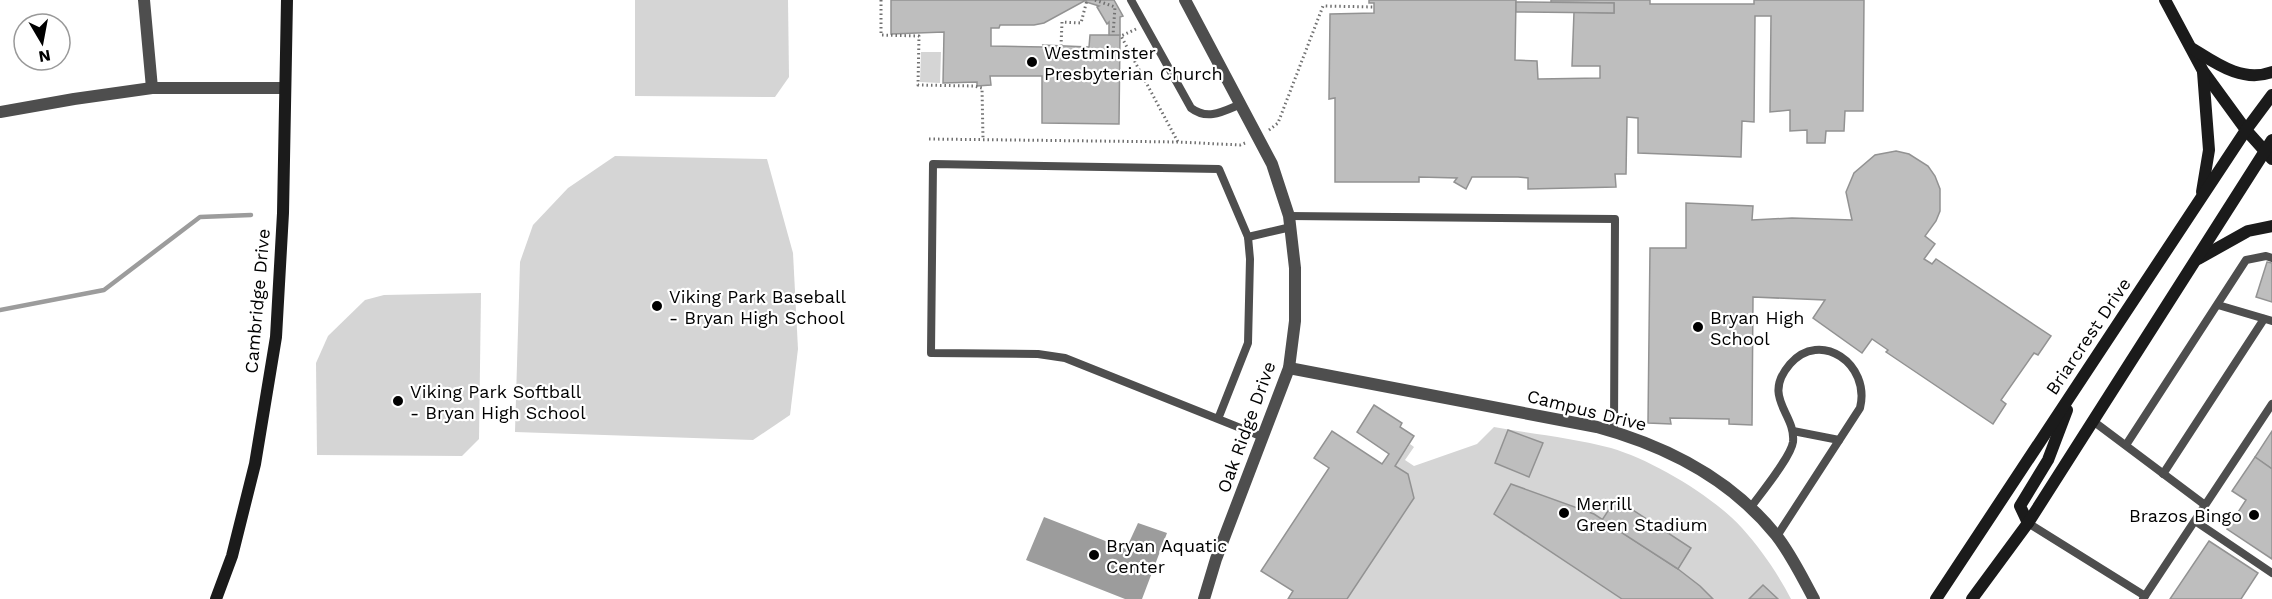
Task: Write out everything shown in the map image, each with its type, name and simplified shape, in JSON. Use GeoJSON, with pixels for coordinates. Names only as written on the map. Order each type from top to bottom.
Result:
{"type":"FeatureCollection","features":[{"type":"Feature","properties":{"kind":"main road","name":"Cambridge Drive"},"geometry":{"type":"LineString","coordinates":[[216,599],[232,556],[255,464],[276,337],[283,213],[287,0]]}},
{"type":"Feature","properties":{"kind":"main road"},"geometry":{"type":"LineString","coordinates":[[2165,0],[2203,71],[2246,130],[2268,155]]}},
{"type":"Feature","properties":{"kind":"main road"},"geometry":{"type":"LineString","coordinates":[[2192,48],[2227,70],[2248,76],[2272,72]]}},
{"type":"Feature","properties":{"kind":"main road"},"geometry":{"type":"LineString","coordinates":[[2201,199],[2209,150],[2203,71]]}},
{"type":"Feature","properties":{"kind":"main road","name":"Briarcrest Drive"},"geometry":{"type":"LineString","coordinates":[[1936,599],[2272,94]]}},
{"type":"Feature","properties":{"kind":"main road"},"geometry":{"type":"LineString","coordinates":[[1972,599],[2028,523],[2197,260],[2268,155],[2272,140]]}},
{"type":"Feature","properties":{"kind":"main road"},"geometry":{"type":"LineString","coordinates":[[2197,260],[2248,231],[2272,226]]}},
{"type":"Feature","properties":{"kind":"main road"},"geometry":{"type":"LineString","coordinates":[[2028,523],[2020,506],[2048,460],[2073,392]]}},
{"type":"Feature","properties":{"kind":"street"},"geometry":{"type":"LineString","coordinates":[[144,0],[152,88]]}},
{"type":"Feature","properties":{"kind":"street","name":"Oak Ridge Drive"},"geometry":{"type":"LineString","coordinates":[[1185,0],[1272,164],[1290,221],[1296,298],[1289,368],[1216,559],[1204,599]]}},
{"type":"Feature","properties":{"kind":"street"},"geometry":{"type":"LineString","coordinates":[[0,112],[152,88],[285,88]]}},
{"type":"Feature","properties":{"kind":"street","name":"Campus Drive"},"geometry":{"type":"LineString","coordinates":[[1289,368],[1568,421],[1644,441],[1693,464],[1715,478],[1751,507],[1777,536],[1814,599]]}},
{"type":"Feature","properties":{"kind":"lane"},"geometry":{"type":"LineString","coordinates":[[1131,0],[1191,108],[1198,114],[1213,115],[1240,104]]}},
{"type":"Feature","properties":{"kind":"lane"},"geometry":{"type":"LineString","coordinates":[[1218,419],[1248,343],[1250,259],[1248,237],[1219,169],[933,164],[931,353],[1053,355],[1263,437]]}},
{"type":"Feature","properties":{"kind":"lane"},"geometry":{"type":"LineString","coordinates":[[1248,237],[1290,221],[1615,219],[1614,432]]}},
{"type":"Feature","properties":{"kind":"lane"},"geometry":{"type":"LineString","coordinates":[[2126,445],[2246,260],[2266,256],[2272,258]]}},
{"type":"Feature","properties":{"kind":"lane"},"geometry":{"type":"LineString","coordinates":[[2163,474],[2268,320],[2218,305]]}},
{"type":"Feature","properties":{"kind":"lane"},"geometry":{"type":"LineString","coordinates":[[1751,507],[1791,449],[1793,431],[1781,406],[1779,395],[1784,373],[1792,362],[1803,354],[1828,351],[1840,355],[1851,364],[1859,376],[1862,388],[1860,408],[1777,536]]}},
{"type":"Feature","properties":{"kind":"lane"},"geometry":{"type":"LineString","coordinates":[[2028,523],[2144,598],[2272,404]]}},
{"type":"Feature","properties":{"kind":"lane"},"geometry":{"type":"LineString","coordinates":[[2093,421],[2205,505]]}},
{"type":"Feature","properties":{"kind":"lane"},"geometry":{"type":"LineString","coordinates":[[1793,431],[1839,440]]}},
{"type":"Feature","properties":{"kind":"lane"},"geometry":{"type":"LineString","coordinates":[[2194,521],[2272,573]]}},
{"type":"Feature","properties":{"kind":"path"},"geometry":{"type":"LineString","coordinates":[[881,0],[881,35],[919,36],[918,85],[982,88],[983,140]]}},
{"type":"Feature","properties":{"kind":"path"},"geometry":{"type":"LineString","coordinates":[[1061,46],[1062,22],[1081,23],[1088,0]]}},
{"type":"Feature","properties":{"kind":"path"},"geometry":{"type":"LineString","coordinates":[[1095,0],[1115,7],[1113,35]]}},
{"type":"Feature","properties":{"kind":"path"},"geometry":{"type":"LineString","coordinates":[[1269,130],[1278,123],[1323,6],[1374,7]]}},
{"type":"Feature","properties":{"kind":"path"},"geometry":{"type":"LineString","coordinates":[[1144,24],[1122,36],[1178,142]]}},
{"type":"Feature","properties":{"kind":"path"},"geometry":{"type":"LineString","coordinates":[[929,139],[1178,142],[1240,145],[1246,143]]}},
{"type":"Feature","properties":{"kind":"shaded area"},"geometry":{"type":"Polygon","coordinates":[[[635,0],[788,0],[789,77],[775,97],[635,96],[635,0]]]}},
{"type":"Feature","properties":{"kind":"shaded area"},"geometry":{"type":"Polygon","coordinates":[[[921,52],[941,52],[940,83],[920,82],[921,52]]]}},
{"type":"Feature","properties":{"kind":"shaded area","name":"Viking Park Baseball - Bryan High School"},"geometry":{"type":"Polygon","coordinates":[[[615,156],[767,159],[793,253],[798,349],[790,415],[753,440],[515,432],[520,262],[533,225],[568,188],[615,156]]]}},
{"type":"Feature","properties":{"kind":"shaded area","name":"Viking Park Softball - Bryan High School"},"geometry":{"type":"Polygon","coordinates":[[[481,293],[479,439],[462,456],[317,455],[316,363],[328,336],[365,300],[384,295],[481,293]]]}},
{"type":"Feature","properties":{"kind":"shaded area","name":"Merrill Green Stadium"},"geometry":{"type":"Polygon","coordinates":[[[1494,427],[1611,448],[1663,470],[1699,492],[1742,528],[1769,562],[1791,599],[1347,599],[1414,498],[1408,474],[1395,466],[1410,444],[1414,447],[1405,460],[1414,466],[1477,444],[1494,427]]]}},
{"type":"Feature","properties":{"kind":"shaded area","name":"Bryan Aquatic Center"},"geometry":{"type":"Polygon","coordinates":[[[1044,517],[1126,549],[1138,523],[1167,533],[1142,599],[1125,599],[1026,560],[1044,517]]]}},
{"type":"Feature","properties":{"kind":"building","name":"Westminster Presbyterian Church"},"geometry":{"type":"Polygon","coordinates":[[[891,0],[1086,0],[1044,23],[1000,25],[999,28],[991,28],[991,46],[1089,47],[1090,35],[1120,35],[1119,124],[1042,123],[1042,76],[990,76],[991,85],[977,86],[977,82],[943,83],[944,32],[891,34],[891,0]]]}},
{"type":"Feature","properties":{"kind":"building"},"geometry":{"type":"Polygon","coordinates":[[[1086,0],[1114,0],[1123,16],[1120,17],[1120,35],[1109,35],[1109,22],[1107,24],[1097,7],[1099,6],[1086,2],[1086,0]]]}},
{"type":"Feature","properties":{"kind":"building"},"geometry":{"type":"Polygon","coordinates":[[[1369,0],[1516,0],[1515,60],[1537,61],[1538,79],[1600,78],[1600,66],[1572,66],[1574,12],[1614,13],[1614,3],[1551,2],[1551,0],[1650,0],[1650,4],[1754,4],[1754,0],[1864,0],[1863,111],[1845,111],[1844,131],[1826,131],[1825,143],[1807,143],[1807,130],[1790,131],[1790,110],[1770,112],[1771,16],[1755,16],[1754,122],[1742,121],[1741,157],[1638,153],[1638,118],[1627,117],[1626,174],[1615,174],[1616,187],[1528,189],[1528,178],[1518,177],[1472,177],[1466,189],[1454,182],[1457,178],[1419,177],[1419,182],[1335,182],[1335,98],[1329,99],[1330,14],[1374,13],[1374,3],[1369,3],[1369,0]]]}},
{"type":"Feature","properties":{"kind":"building"},"geometry":{"type":"Polygon","coordinates":[[[1516,2],[1614,3],[1614,13],[1516,12],[1516,2]]]}},
{"type":"Feature","properties":{"kind":"building"},"geometry":{"type":"Polygon","coordinates":[[[1896,151],[1909,154],[1928,166],[1940,189],[1940,211],[1925,236],[1935,244],[1924,259],[1932,264],[1936,259],[2051,336],[2038,355],[2034,353],[2001,400],[2006,404],[1993,424],[1886,352],[1888,350],[1872,339],[1862,353],[1813,318],[1825,300],[1753,297],[1752,425],[1729,424],[1729,419],[1670,418],[1671,424],[1648,423],[1650,248],[1686,248],[1686,203],[1753,206],[1752,220],[1792,218],[1852,220],[1846,192],[1854,173],[1875,155],[1896,151]]]}},
{"type":"Feature","properties":{"kind":"building"},"geometry":{"type":"Polygon","coordinates":[[[2267,262],[2272,263],[2272,302],[2256,297],[2267,262]]]}},
{"type":"Feature","properties":{"kind":"building"},"geometry":{"type":"Polygon","coordinates":[[[1374,405],[1402,423],[1400,427],[1414,436],[1395,466],[1408,474],[1414,498],[1347,599],[1288,599],[1293,591],[1261,571],[1329,468],[1314,458],[1332,431],[1382,464],[1389,454],[1357,432],[1374,405]]]}},
{"type":"Feature","properties":{"kind":"building"},"geometry":{"type":"Polygon","coordinates":[[[1508,430],[1543,443],[1529,477],[1495,463],[1508,430]]]}},
{"type":"Feature","properties":{"kind":"building"},"geometry":{"type":"Polygon","coordinates":[[[2272,431],[2272,469],[2255,457],[2272,431]]]}},
{"type":"Feature","properties":{"kind":"building","name":"Brazos Bingo"},"geometry":{"type":"Polygon","coordinates":[[[2255,457],[2272,469],[2272,559],[2227,529],[2246,500],[2232,491],[2255,457]]]}},
{"type":"Feature","properties":{"kind":"building"},"geometry":{"type":"Polygon","coordinates":[[[1511,484],[1594,514],[1678,569],[1713,599],[1622,599],[1494,514],[1511,484]]]}},
{"type":"Feature","properties":{"kind":"building"},"geometry":{"type":"Polygon","coordinates":[[[1616,499],[1691,548],[1678,569],[1602,520],[1616,499]]]}},
{"type":"Feature","properties":{"kind":"building"},"geometry":{"type":"Polygon","coordinates":[[[2209,541],[2258,573],[2241,599],[2170,599],[2209,541]]]}},
{"type":"Feature","properties":{"kind":"building"},"geometry":{"type":"Polygon","coordinates":[[[1763,585],[1778,599],[1749,599],[1763,585]]]}},
{"type":"Feature","properties":{"kind":"waterway"},"geometry":{"type":"LineString","coordinates":[[0,310],[104,290],[200,217],[251,215]]}},
{"type":"Feature","properties":{"kind":"place","name":"Westminster Presbyterian Church"},"geometry":{"type":"Point","coordinates":[1032,62]}},
{"type":"Feature","properties":{"kind":"place","name":"Viking Park Baseball - Bryan High School"},"geometry":{"type":"Point","coordinates":[657,306]}},
{"type":"Feature","properties":{"kind":"place","name":"Bryan High School"},"geometry":{"type":"Point","coordinates":[1698,327]}},
{"type":"Feature","properties":{"kind":"place","name":"Viking Park Softball - Bryan High School"},"geometry":{"type":"Point","coordinates":[398,401]}},
{"type":"Feature","properties":{"kind":"place","name":"Merrill Green Stadium"},"geometry":{"type":"Point","coordinates":[1564,513]}},
{"type":"Feature","properties":{"kind":"place","name":"Brazos Bingo"},"geometry":{"type":"Point","coordinates":[2254,515]}},
{"type":"Feature","properties":{"kind":"place","name":"Bryan Aquatic Center"},"geometry":{"type":"Point","coordinates":[1094,555]}}]}
